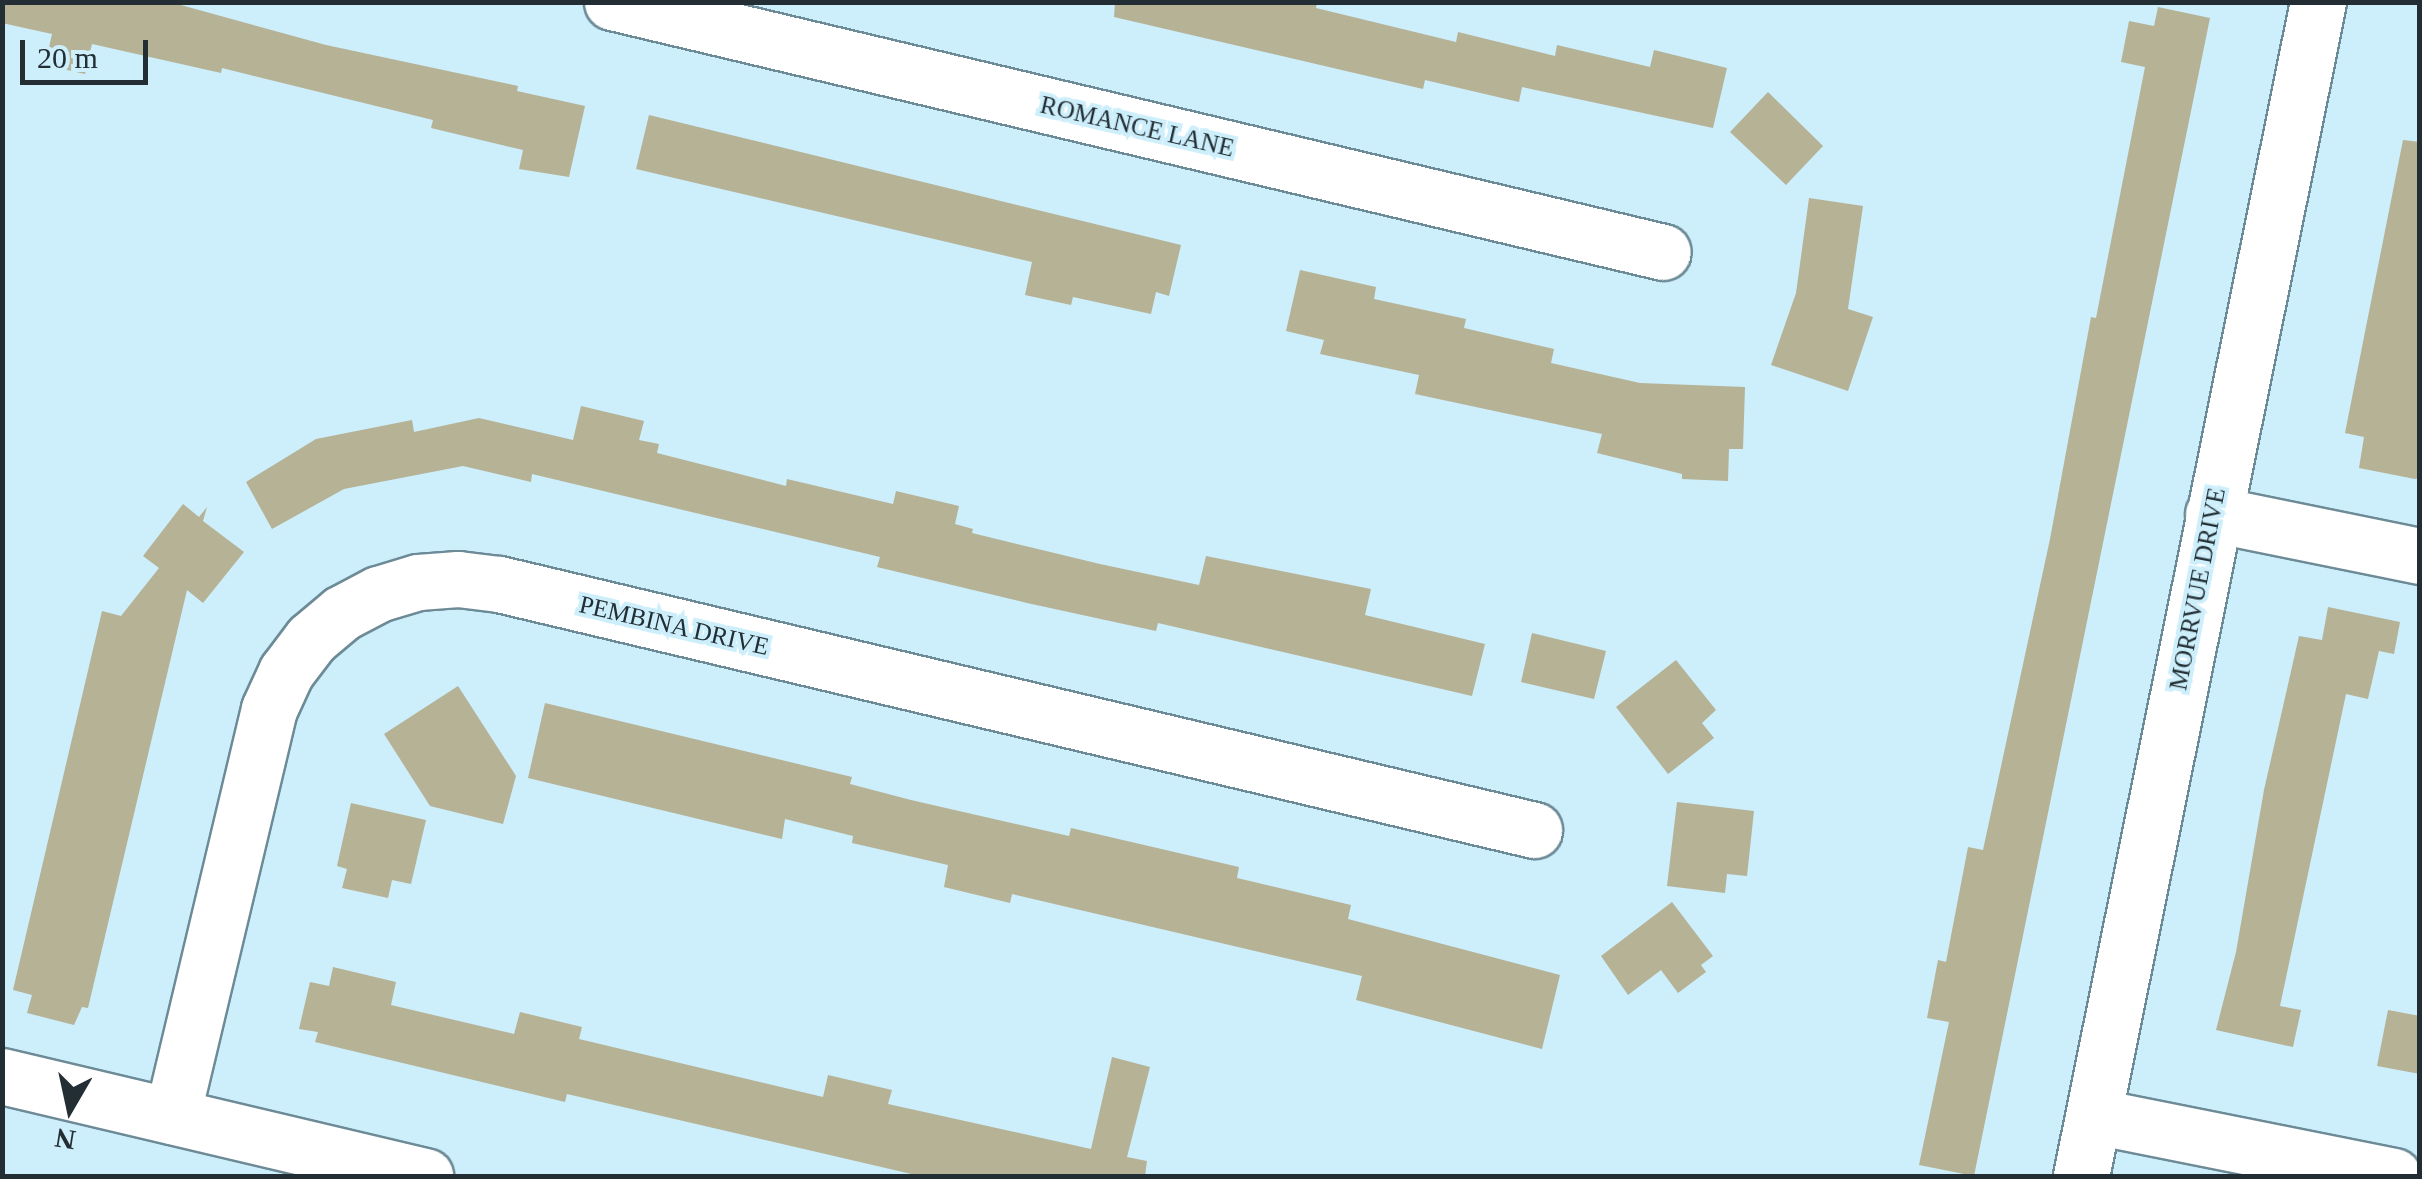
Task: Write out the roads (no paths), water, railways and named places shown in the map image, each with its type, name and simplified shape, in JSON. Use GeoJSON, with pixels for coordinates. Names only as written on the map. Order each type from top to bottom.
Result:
{"type":"FeatureCollection","features":[{"type":"Feature","properties":{"kind":"street","name":"ROMANCE LANE"},"geometry":{"type":"LineString","coordinates":[[612,2],[1663,252]]}},
{"type":"Feature","properties":{"kind":"street","name":"MORRVUE DRIVE"},"geometry":{"type":"LineString","coordinates":[[2081,1176],[2318,2]]}},
{"type":"Feature","properties":{"kind":"street"},"geometry":{"type":"LineString","coordinates":[[2213,514],[2420,556]]}},
{"type":"Feature","properties":{"kind":"street","name":"PEMBINA DRIVE"},"geometry":{"type":"LineString","coordinates":[[172,1116],[269,709],[280,684],[311,639],[342,613],[378,594],[418,582],[458,579],[499,584],[1534,830]]}},
{"type":"Feature","properties":{"kind":"street"},"geometry":{"type":"LineString","coordinates":[[2,1076],[425,1176]]}},
{"type":"Feature","properties":{"kind":"street"},"geometry":{"type":"LineString","coordinates":[[2094,1116],[2393,1176]]}}]}
